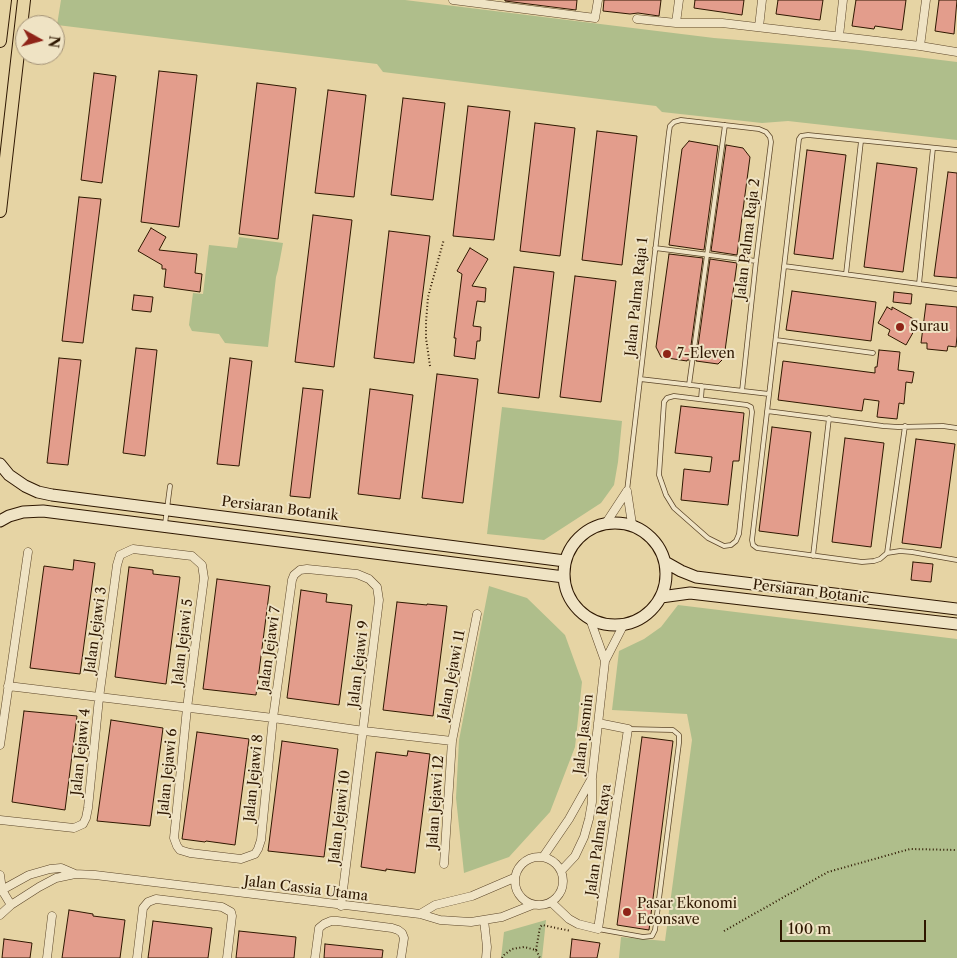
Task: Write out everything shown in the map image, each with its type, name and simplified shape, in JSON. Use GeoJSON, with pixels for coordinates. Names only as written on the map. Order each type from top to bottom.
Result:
{"type":"FeatureCollection","features":[{"type":"Feature","properties":{"kind":"main road"},"geometry":{"type":"LineString","coordinates":[[0,41],[5,0]]}},
{"type":"Feature","properties":{"kind":"main road"},"geometry":{"type":"LineString","coordinates":[[0,211],[24,0]]}},
{"type":"Feature","properties":{"kind":"main road","name":"Persiaran Botanik"},"geometry":{"type":"LineString","coordinates":[[0,464],[9,475],[25,486],[52,496],[565,561]]}},
{"type":"Feature","properties":{"kind":"main road"},"geometry":{"type":"LineString","coordinates":[[0,521],[23,512],[43,511],[564,576]]}},
{"type":"Feature","properties":{"kind":"main road"},"geometry":{"type":"LineString","coordinates":[[606,522],[632,524],[643,530],[661,549],[665,562],[667,574],[661,597],[652,610],[639,619],[624,624],[612,625],[590,619],[581,613],[565,587],[565,561],[571,547],[580,536],[592,527],[606,522]]}},
{"type":"Feature","properties":{"kind":"main road","name":"Persiaran Botanic"},"geometry":{"type":"LineString","coordinates":[[665,562],[681,571],[696,576],[957,609]]}},
{"type":"Feature","properties":{"kind":"main road","name":"Persiaran Botanic"},"geometry":{"type":"LineString","coordinates":[[661,597],[690,594],[957,624]]}},
{"type":"Feature","properties":{"kind":"street"},"geometry":{"type":"LineString","coordinates":[[454,0],[596,18],[598,0]]}},
{"type":"Feature","properties":{"kind":"street"},"geometry":{"type":"LineString","coordinates":[[676,23],[679,0]]}},
{"type":"Feature","properties":{"kind":"street"},"geometry":{"type":"LineString","coordinates":[[759,27],[762,0]]}},
{"type":"Feature","properties":{"kind":"street"},"geometry":{"type":"LineString","coordinates":[[839,36],[843,0]]}},
{"type":"Feature","properties":{"kind":"street"},"geometry":{"type":"LineString","coordinates":[[920,46],[926,0]]}},
{"type":"Feature","properties":{"kind":"street"},"geometry":{"type":"LineString","coordinates":[[637,18],[676,23],[722,23],[957,52]]}},
{"type":"Feature","properties":{"kind":"street"},"geometry":{"type":"LineString","coordinates":[[627,491],[632,524]]}},
{"type":"Feature","properties":{"kind":"street","name":"Jalan Palma Raja 1"},"geometry":{"type":"LineString","coordinates":[[606,522],[627,491]]}},
{"type":"Feature","properties":{"kind":"street","name":"Jalan Jejawi 5"},"geometry":{"type":"LineString","coordinates":[[117,565],[120,555],[132,549],[192,556],[202,565],[204,578],[187,708]]}},
{"type":"Feature","properties":{"kind":"street"},"geometry":{"type":"LineString","coordinates":[[0,745],[28,552]]}},
{"type":"Feature","properties":{"kind":"street","name":"Jalan Jejawi 3"},"geometry":{"type":"LineString","coordinates":[[99,698],[117,565]]}},
{"type":"Feature","properties":{"kind":"street","name":"Jalan Jejawi 9"},"geometry":{"type":"LineString","coordinates":[[291,584],[294,575],[300,570],[307,569],[357,574],[369,579],[377,587],[379,600],[364,731]]}},
{"type":"Feature","properties":{"kind":"street","name":"Jalan Jejawi 7"},"geometry":{"type":"LineString","coordinates":[[273,718],[291,584]]}},
{"type":"Feature","properties":{"kind":"street","name":"Jalan Jejawi 11"},"geometry":{"type":"LineString","coordinates":[[452,741],[477,614]]}},
{"type":"Feature","properties":{"kind":"street","name":"Jalan Jasmin"},"geometry":{"type":"LineString","coordinates":[[590,619],[605,661]]}},
{"type":"Feature","properties":{"kind":"street","name":"Jalan Jasmin"},"geometry":{"type":"LineString","coordinates":[[543,857],[569,819],[592,778],[605,661],[624,624]]}},
{"type":"Feature","properties":{"kind":"street"},"geometry":{"type":"LineString","coordinates":[[8,686],[452,741]]}},
{"type":"Feature","properties":{"kind":"street","name":"Jalan Jejawi 4"},"geometry":{"type":"LineString","coordinates":[[0,820],[74,828],[80,827],[83,824],[88,808],[99,698]]}},
{"type":"Feature","properties":{"kind":"street","name":"Jalan Jejawi 6"},"geometry":{"type":"LineString","coordinates":[[187,708],[174,838],[177,846],[180,850],[190,853],[241,859],[255,854],[261,840]]}},
{"type":"Feature","properties":{"kind":"street","name":"Jalan Jejawi 8"},"geometry":{"type":"LineString","coordinates":[[261,840],[273,718]]}},
{"type":"Feature","properties":{"kind":"street"},"geometry":{"type":"LineString","coordinates":[[598,723],[628,728]]}},
{"type":"Feature","properties":{"kind":"street","name":"Jalan Palma Raya"},"geometry":{"type":"LineString","coordinates":[[598,929],[628,728]]}},
{"type":"Feature","properties":{"kind":"street","name":"Jalan Jejawi 10"},"geometry":{"type":"LineString","coordinates":[[341,906],[364,731]]}},
{"type":"Feature","properties":{"kind":"street","name":"Jalan Jejawi 12"},"geometry":{"type":"LineString","coordinates":[[444,864],[452,741]]}},
{"type":"Feature","properties":{"kind":"street"},"geometry":{"type":"LineString","coordinates":[[561,871],[575,856],[584,837],[592,802],[592,778]]}},
{"type":"Feature","properties":{"kind":"street"},"geometry":{"type":"LineString","coordinates":[[536,856],[543,857],[557,864],[563,880],[562,889],[551,902],[542,905],[532,904],[523,900],[518,894],[514,878],[516,871],[524,861],[536,856]]}},
{"type":"Feature","properties":{"kind":"street","name":"Jalan Cassia Utama"},"geometry":{"type":"LineString","coordinates":[[1,891],[29,875],[50,869],[61,868],[75,874]]}},
{"type":"Feature","properties":{"kind":"street","name":"Jalan Cassia Utama"},"geometry":{"type":"LineString","coordinates":[[0,914],[39,887],[56,878],[75,874],[420,914],[440,920],[472,922],[502,917],[532,904]]}},
{"type":"Feature","properties":{"kind":"street"},"geometry":{"type":"LineString","coordinates":[[0,875],[1,891],[11,905]]}},
{"type":"Feature","properties":{"kind":"street"},"geometry":{"type":"LineString","coordinates":[[420,914],[435,905],[472,896],[514,878]]}},
{"type":"Feature","properties":{"kind":"street"},"geometry":{"type":"LineString","coordinates":[[137,958],[143,908],[148,902],[156,899],[222,907],[231,912],[227,958]]}},
{"type":"Feature","properties":{"kind":"street"},"geometry":{"type":"LineString","coordinates":[[551,902],[569,919],[578,924],[598,929]]}},
{"type":"Feature","properties":{"kind":"street"},"geometry":{"type":"LineString","coordinates":[[47,958],[52,916]]}},
{"type":"Feature","properties":{"kind":"street"},"geometry":{"type":"LineString","coordinates":[[484,920],[487,947],[486,958]]}},
{"type":"Feature","properties":{"kind":"street"},"geometry":{"type":"LineString","coordinates":[[315,958],[319,928],[331,921],[392,928],[402,933],[404,938],[401,958]]}},
{"type":"Feature","properties":{"kind":"lane","name":"Jalan Palma Raja 1"},"geometry":{"type":"LineString","coordinates":[[627,491],[668,132],[674,122],[681,120],[725,125]]}},
{"type":"Feature","properties":{"kind":"lane"},"geometry":{"type":"LineString","coordinates":[[689,385],[725,125]]}},
{"type":"Feature","properties":{"kind":"lane","name":"Jalan Palma Raja 2"},"geometry":{"type":"LineString","coordinates":[[725,125],[759,129],[766,132],[771,142],[742,391]]}},
{"type":"Feature","properties":{"kind":"lane"},"geometry":{"type":"LineString","coordinates":[[957,150],[808,135],[801,136],[799,139],[752,540],[753,545],[757,548],[862,562],[880,559],[887,553],[900,551],[957,560]]}},
{"type":"Feature","properties":{"kind":"lane"},"geometry":{"type":"LineString","coordinates":[[846,274],[861,141]]}},
{"type":"Feature","properties":{"kind":"lane"},"geometry":{"type":"LineString","coordinates":[[919,284],[934,148]]}},
{"type":"Feature","properties":{"kind":"lane"},"geometry":{"type":"LineString","coordinates":[[655,248],[756,261]]}},
{"type":"Feature","properties":{"kind":"lane"},"geometry":{"type":"LineString","coordinates":[[784,266],[957,289]]}},
{"type":"Feature","properties":{"kind":"lane"},"geometry":{"type":"LineString","coordinates":[[776,340],[873,353]]}},
{"type":"Feature","properties":{"kind":"lane"},"geometry":{"type":"LineString","coordinates":[[640,379],[769,394]]}},
{"type":"Feature","properties":{"kind":"lane"},"geometry":{"type":"LineString","coordinates":[[702,386],[702,399]]}},
{"type":"Feature","properties":{"kind":"lane"},"geometry":{"type":"LineString","coordinates":[[674,396],[702,399],[747,405],[751,407],[752,412],[739,534],[736,541],[731,545],[724,546],[708,538],[674,508],[666,495],[659,475],[664,402],[667,398],[674,396]]}},
{"type":"Feature","properties":{"kind":"lane"},"geometry":{"type":"LineString","coordinates":[[767,411],[883,426],[943,426],[957,428]]}},
{"type":"Feature","properties":{"kind":"lane"},"geometry":{"type":"LineString","coordinates":[[813,556],[829,418]]}},
{"type":"Feature","properties":{"kind":"lane"},"geometry":{"type":"LineString","coordinates":[[887,553],[905,426]]}},
{"type":"Feature","properties":{"kind":"lane"},"geometry":{"type":"LineString","coordinates":[[165,527],[170,486]]}},
{"type":"Feature","properties":{"kind":"lane"},"geometry":{"type":"LineString","coordinates":[[598,929],[643,937],[652,936],[655,930],[679,735],[673,730],[628,728]]}},
{"type":"Feature","properties":{"kind":"path"},"geometry":{"type":"LineString","coordinates":[[430,366],[426,338],[428,297],[444,239]]}},
{"type":"Feature","properties":{"kind":"path"},"geometry":{"type":"LineString","coordinates":[[724,931],[828,872],[910,849],[957,850]]}},
{"type":"Feature","properties":{"kind":"path"},"geometry":{"type":"LineString","coordinates":[[540,958],[536,950],[542,925],[573,931],[588,927]]}},
{"type":"Feature","properties":{"kind":"path"},"geometry":{"type":"LineString","coordinates":[[502,958],[512,949],[524,947],[536,950]]}},
{"type":"Feature","properties":{"kind":"green space"},"geometry":{"type":"Polygon","coordinates":[[[61,0],[405,0],[714,38],[859,50],[957,62],[957,140],[788,121],[762,123],[662,112],[656,106],[383,72],[377,64],[65,26],[65,15],[59,15],[61,0]]]}},
{"type":"Feature","properties":{"kind":"green space"},"geometry":{"type":"Polygon","coordinates":[[[239,237],[283,243],[276,277],[268,347],[225,343],[219,334],[192,331],[189,325],[193,293],[203,294],[209,245],[237,248],[239,237]]]}},
{"type":"Feature","properties":{"kind":"green space"},"geometry":{"type":"Polygon","coordinates":[[[502,407],[622,421],[614,485],[601,503],[544,540],[487,534],[502,407]]]}},
{"type":"Feature","properties":{"kind":"green space"},"geometry":{"type":"Polygon","coordinates":[[[489,586],[527,598],[565,635],[582,682],[575,747],[550,812],[509,857],[464,873],[456,798],[459,740],[489,586]]]}},
{"type":"Feature","properties":{"kind":"green space"},"geometry":{"type":"Polygon","coordinates":[[[678,605],[957,639],[957,958],[619,958],[621,937],[665,941],[692,740],[687,714],[612,710],[619,651],[644,639],[661,627],[678,605]]]}},
{"type":"Feature","properties":{"kind":"green space"},"geometry":{"type":"Polygon","coordinates":[[[546,920],[542,958],[501,958],[504,932],[546,920]]]}},
{"type":"Feature","properties":{"kind":"building"},"geometry":{"type":"Polygon","coordinates":[[[505,0],[577,0],[576,10],[505,0]]]}},
{"type":"Feature","properties":{"kind":"building"},"geometry":{"type":"Polygon","coordinates":[[[604,0],[661,0],[659,16],[603,11],[604,0]]]}},
{"type":"Feature","properties":{"kind":"building"},"geometry":{"type":"Polygon","coordinates":[[[695,0],[744,0],[742,15],[694,8],[695,0]]]}},
{"type":"Feature","properties":{"kind":"building"},"geometry":{"type":"Polygon","coordinates":[[[778,0],[823,0],[820,20],[776,14],[778,0]]]}},
{"type":"Feature","properties":{"kind":"building"},"geometry":{"type":"Polygon","coordinates":[[[856,0],[906,0],[902,30],[875,26],[874,29],[852,26],[856,0]]]}},
{"type":"Feature","properties":{"kind":"building"},"geometry":{"type":"Polygon","coordinates":[[[939,0],[957,0],[954,34],[935,31],[939,0]]]}},
{"type":"Feature","properties":{"kind":"building"},"geometry":{"type":"Polygon","coordinates":[[[159,71],[197,75],[179,227],[141,222],[159,71]]]}},
{"type":"Feature","properties":{"kind":"building"},"geometry":{"type":"Polygon","coordinates":[[[94,73],[116,76],[102,183],[81,180],[94,73]]]}},
{"type":"Feature","properties":{"kind":"building"},"geometry":{"type":"Polygon","coordinates":[[[257,83],[296,88],[278,239],[239,234],[257,83]]]}},
{"type":"Feature","properties":{"kind":"building"},"geometry":{"type":"Polygon","coordinates":[[[328,90],[366,95],[354,197],[315,193],[328,90]]]}},
{"type":"Feature","properties":{"kind":"building"},"geometry":{"type":"Polygon","coordinates":[[[403,98],[445,103],[433,200],[391,195],[403,98]]]}},
{"type":"Feature","properties":{"kind":"building"},"geometry":{"type":"Polygon","coordinates":[[[468,106],[510,111],[494,240],[453,236],[468,106]]]}},
{"type":"Feature","properties":{"kind":"building"},"geometry":{"type":"Polygon","coordinates":[[[535,123],[575,128],[560,256],[520,251],[535,123]]]}},
{"type":"Feature","properties":{"kind":"building"},"geometry":{"type":"Polygon","coordinates":[[[597,131],[637,136],[622,265],[582,260],[597,131]]]}},
{"type":"Feature","properties":{"kind":"building"},"geometry":{"type":"Polygon","coordinates":[[[689,141],[718,146],[704,250],[669,245],[682,149],[689,141]]]}},
{"type":"Feature","properties":{"kind":"building"},"geometry":{"type":"Polygon","coordinates":[[[726,145],[743,148],[750,157],[737,255],[711,251],[726,145]]]}},
{"type":"Feature","properties":{"kind":"building"},"geometry":{"type":"Polygon","coordinates":[[[807,150],[846,155],[833,259],[794,254],[807,150]]]}},
{"type":"Feature","properties":{"kind":"building"},"geometry":{"type":"Polygon","coordinates":[[[877,163],[917,168],[903,272],[864,267],[877,163]]]}},
{"type":"Feature","properties":{"kind":"building"},"geometry":{"type":"Polygon","coordinates":[[[948,172],[957,173],[957,278],[934,276],[948,172]]]}},
{"type":"Feature","properties":{"kind":"building"},"geometry":{"type":"Polygon","coordinates":[[[79,197],[101,199],[83,343],[62,341],[79,197]]]}},
{"type":"Feature","properties":{"kind":"building"},"geometry":{"type":"Polygon","coordinates":[[[313,215],[352,220],[334,367],[295,362],[313,215]]]}},
{"type":"Feature","properties":{"kind":"building"},"geometry":{"type":"Polygon","coordinates":[[[151,228],[166,237],[159,250],[197,254],[195,273],[202,274],[200,292],[164,287],[166,269],[162,269],[162,265],[138,251],[151,228]]]}},
{"type":"Feature","properties":{"kind":"building"},"geometry":{"type":"Polygon","coordinates":[[[389,231],[430,236],[414,363],[374,358],[389,231]]]}},
{"type":"Feature","properties":{"kind":"building"},"geometry":{"type":"Polygon","coordinates":[[[470,248],[488,259],[472,286],[486,288],[485,302],[477,301],[473,326],[481,327],[480,341],[477,341],[475,359],[454,356],[456,338],[454,338],[462,274],[457,271],[470,248]]]}},
{"type":"Feature","properties":{"kind":"building"},"geometry":{"type":"Polygon","coordinates":[[[669,254],[703,258],[689,360],[687,361],[661,357],[656,347],[669,254]]]}},
{"type":"Feature","properties":{"kind":"building"},"geometry":{"type":"Polygon","coordinates":[[[710,259],[737,263],[724,358],[718,364],[696,361],[710,259]]]}},
{"type":"Feature","properties":{"kind":"building"},"geometry":{"type":"Polygon","coordinates":[[[514,267],[554,272],[539,398],[498,393],[514,267]]]}},
{"type":"Feature","properties":{"kind":"building"},"geometry":{"type":"Polygon","coordinates":[[[575,276],[616,281],[601,402],[560,397],[575,276]]]}},
{"type":"Feature","properties":{"kind":"building"},"geometry":{"type":"Polygon","coordinates":[[[792,291],[876,302],[871,341],[786,330],[792,291]]]}},
{"type":"Feature","properties":{"kind":"building"},"geometry":{"type":"Polygon","coordinates":[[[894,292],[912,294],[911,304],[893,302],[894,292]]]}},
{"type":"Feature","properties":{"kind":"building"},"geometry":{"type":"Polygon","coordinates":[[[134,295],[153,297],[151,312],[132,310],[134,295]]]}},
{"type":"Feature","properties":{"kind":"building"},"geometry":{"type":"Polygon","coordinates":[[[926,304],[957,307],[956,347],[948,346],[947,351],[927,349],[927,343],[921,343],[926,304]]]}},
{"type":"Feature","properties":{"kind":"building","name":"Surau"},"geometry":{"type":"Polygon","coordinates":[[[887,307],[892,310],[892,307],[919,322],[906,345],[888,335],[890,330],[878,323],[887,307]]]}},
{"type":"Feature","properties":{"kind":"building"},"geometry":{"type":"Polygon","coordinates":[[[136,348],[157,350],[145,456],[123,453],[136,348]]]}},
{"type":"Feature","properties":{"kind":"building"},"geometry":{"type":"Polygon","coordinates":[[[879,350],[900,352],[898,370],[914,372],[912,383],[906,382],[904,404],[899,403],[897,419],[877,417],[879,401],[864,399],[862,411],[778,400],[783,361],[875,373],[879,350]]]}},
{"type":"Feature","properties":{"kind":"building"},"geometry":{"type":"Polygon","coordinates":[[[59,358],[81,360],[68,465],[47,463],[59,358]]]}},
{"type":"Feature","properties":{"kind":"building"},"geometry":{"type":"Polygon","coordinates":[[[230,358],[252,361],[239,466],[217,464],[230,358]]]}},
{"type":"Feature","properties":{"kind":"building"},"geometry":{"type":"Polygon","coordinates":[[[437,374],[478,379],[463,503],[422,498],[437,374]]]}},
{"type":"Feature","properties":{"kind":"building"},"geometry":{"type":"Polygon","coordinates":[[[303,388],[323,390],[310,498],[290,496],[303,388]]]}},
{"type":"Feature","properties":{"kind":"building"},"geometry":{"type":"Polygon","coordinates":[[[370,389],[413,395],[400,499],[358,494],[370,389]]]}},
{"type":"Feature","properties":{"kind":"building"},"geometry":{"type":"Polygon","coordinates":[[[681,406],[744,413],[739,461],[733,461],[728,505],[681,500],[684,469],[710,472],[712,457],[675,453],[681,406]]]}},
{"type":"Feature","properties":{"kind":"building"},"geometry":{"type":"Polygon","coordinates":[[[772,427],[811,432],[798,536],[759,531],[772,427]]]}},
{"type":"Feature","properties":{"kind":"building"},"geometry":{"type":"Polygon","coordinates":[[[845,438],[884,443],[871,547],[832,542],[845,438]]]}},
{"type":"Feature","properties":{"kind":"building"},"geometry":{"type":"Polygon","coordinates":[[[916,439],[955,444],[941,548],[902,543],[916,439]]]}},
{"type":"Feature","properties":{"kind":"building"},"geometry":{"type":"Polygon","coordinates":[[[74,560],[95,563],[80,674],[30,668],[44,566],[73,570],[74,560]]]}},
{"type":"Feature","properties":{"kind":"building"},"geometry":{"type":"Polygon","coordinates":[[[913,562],[933,564],[931,582],[911,580],[913,562]]]}},
{"type":"Feature","properties":{"kind":"building"},"geometry":{"type":"Polygon","coordinates":[[[129,567],[153,570],[153,574],[180,577],[166,684],[115,677],[129,567]]]}},
{"type":"Feature","properties":{"kind":"building"},"geometry":{"type":"Polygon","coordinates":[[[217,579],[270,586],[256,695],[203,689],[217,579]]]}},
{"type":"Feature","properties":{"kind":"building"},"geometry":{"type":"Polygon","coordinates":[[[301,590],[327,594],[326,602],[352,605],[339,705],[287,698],[301,590]]]}},
{"type":"Feature","properties":{"kind":"building"},"geometry":{"type":"Polygon","coordinates":[[[397,602],[447,606],[433,716],[383,710],[397,602]]]}},
{"type":"Feature","properties":{"kind":"building"},"geometry":{"type":"Polygon","coordinates":[[[24,711],[77,716],[65,810],[12,802],[24,711]]]}},
{"type":"Feature","properties":{"kind":"building"},"geometry":{"type":"Polygon","coordinates":[[[111,720],[163,728],[150,826],[97,821],[111,720]]]}},
{"type":"Feature","properties":{"kind":"building"},"geometry":{"type":"Polygon","coordinates":[[[197,732],[249,739],[235,845],[182,839],[197,732]]]}},
{"type":"Feature","properties":{"kind":"building"},"geometry":{"type":"Polygon","coordinates":[[[642,737],[673,741],[649,930],[617,925],[642,737]]]}},
{"type":"Feature","properties":{"kind":"building"},"geometry":{"type":"Polygon","coordinates":[[[282,741],[338,749],[324,857],[268,851],[282,741]]]}},
{"type":"Feature","properties":{"kind":"building"},"geometry":{"type":"Polygon","coordinates":[[[408,751],[430,754],[415,873],[361,867],[376,752],[407,756],[408,751]]]}},
{"type":"Feature","properties":{"kind":"building"},"geometry":{"type":"Polygon","coordinates":[[[69,910],[93,914],[93,916],[125,920],[120,958],[62,958],[69,910]]]}},
{"type":"Feature","properties":{"kind":"building"},"geometry":{"type":"Polygon","coordinates":[[[153,921],[212,928],[208,958],[148,958],[153,921]]]}},
{"type":"Feature","properties":{"kind":"building"},"geometry":{"type":"Polygon","coordinates":[[[239,931],[296,937],[294,958],[236,958],[239,931]]]}},
{"type":"Feature","properties":{"kind":"building"},"geometry":{"type":"Polygon","coordinates":[[[4,939],[32,943],[30,958],[2,958],[4,939]]]}},
{"type":"Feature","properties":{"kind":"building"},"geometry":{"type":"Polygon","coordinates":[[[572,939],[600,943],[597,958],[570,958],[572,939]]]}},
{"type":"Feature","properties":{"kind":"building"},"geometry":{"type":"Polygon","coordinates":[[[325,944],[383,950],[382,958],[324,958],[325,944]]]}},
{"type":"Feature","properties":{"kind":"place","name":"Surau"},"geometry":{"type":"Point","coordinates":[900,327]}},
{"type":"Feature","properties":{"kind":"place","name":"7-Eleven"},"geometry":{"type":"Point","coordinates":[667,354]}},
{"type":"Feature","properties":{"kind":"place","name":"Pasar Ekonomi Econsave"},"geometry":{"type":"Point","coordinates":[627,912]}}]}
